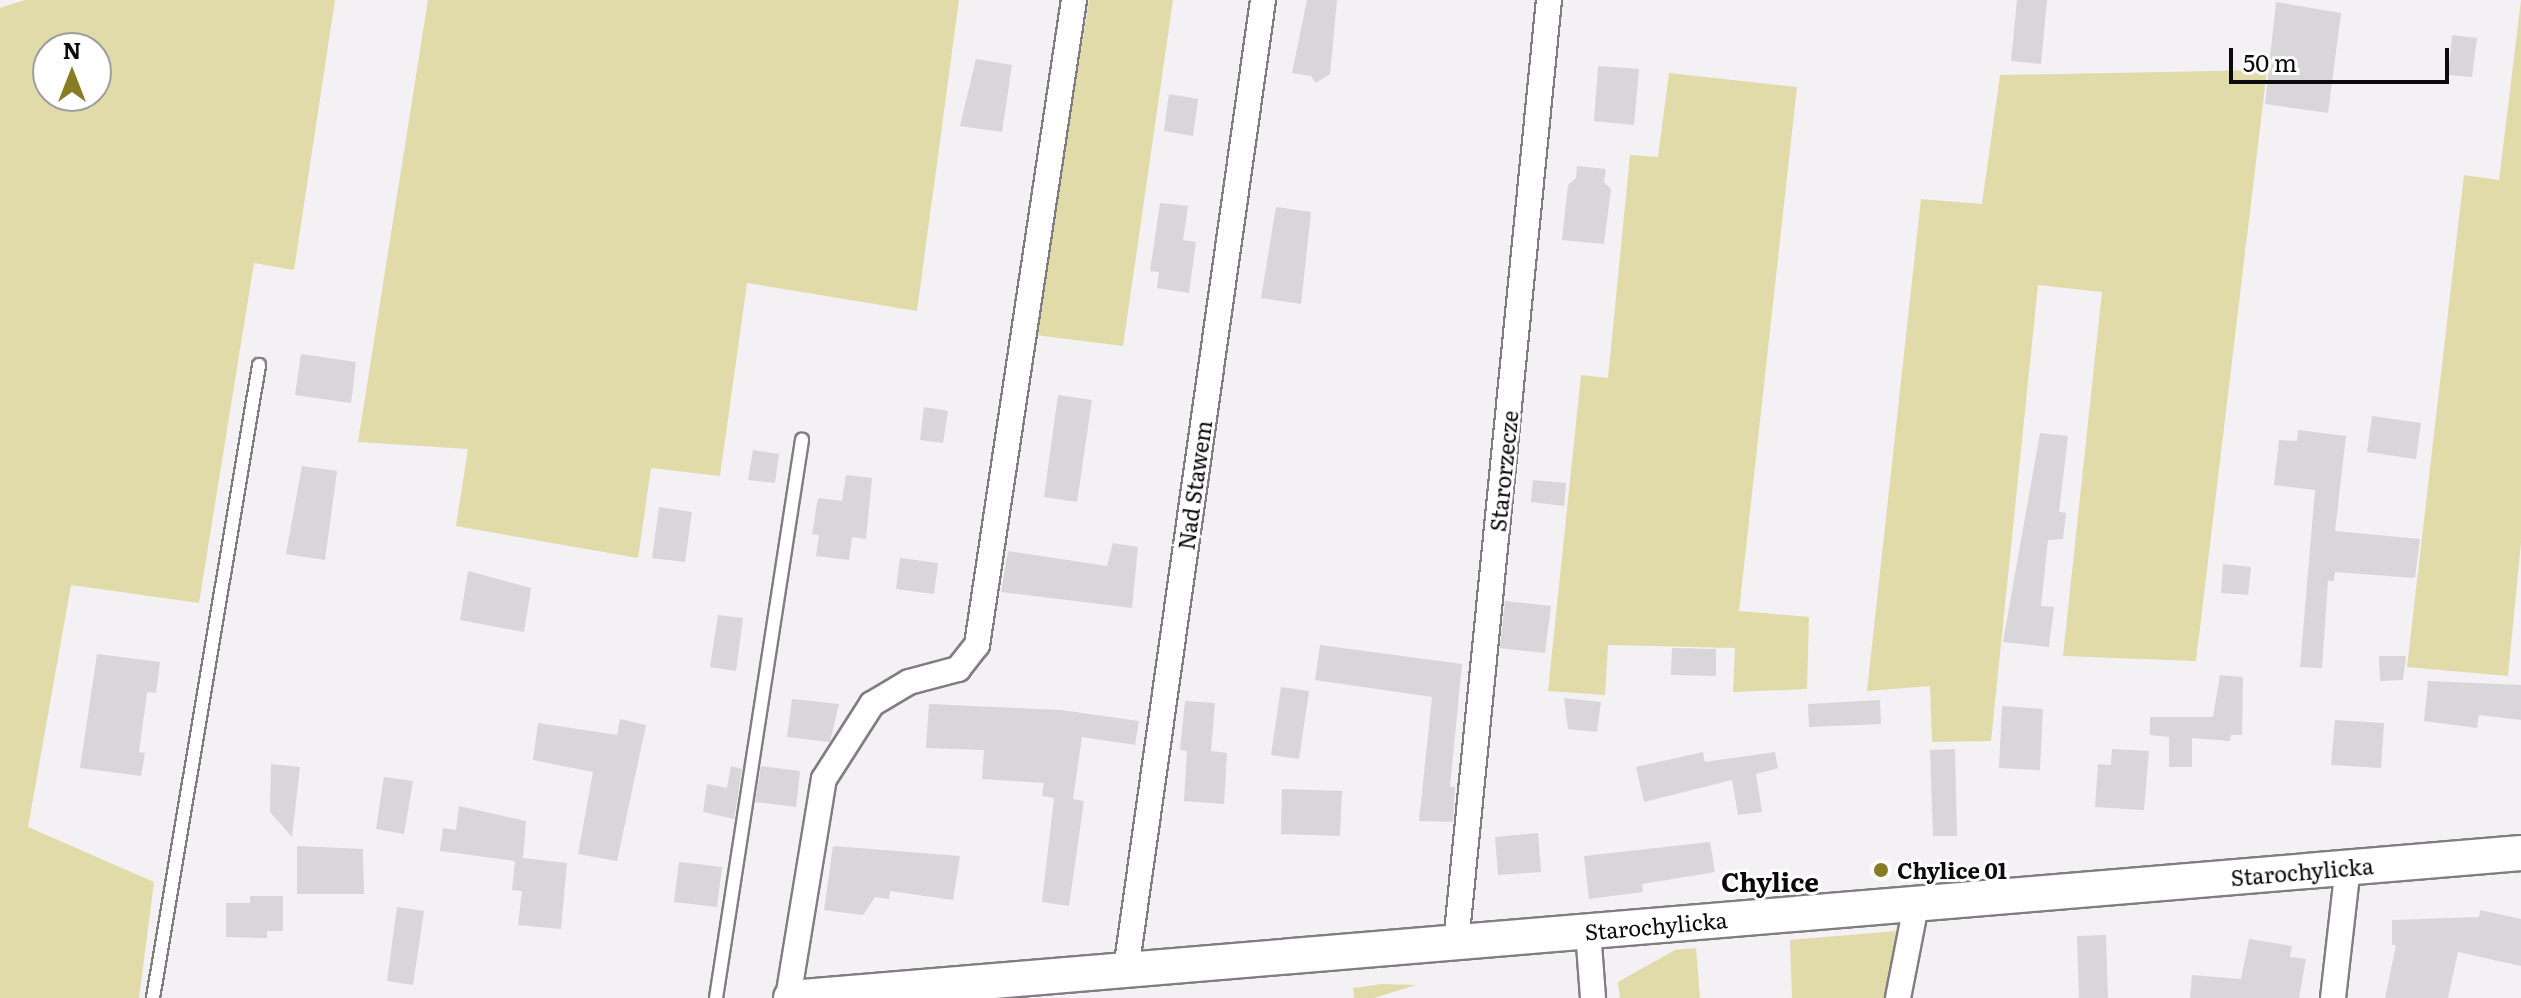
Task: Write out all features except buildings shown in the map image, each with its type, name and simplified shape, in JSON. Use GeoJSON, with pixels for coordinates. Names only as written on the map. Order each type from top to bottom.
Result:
{"type":"FeatureCollection","features":[{"type":"Feature","properties":{"kind":"street"},"geometry":{"type":"LineString","coordinates":[[789,998],[824,779],[872,704],[909,682],[958,669],[977,645],[1074,0]]}},
{"type":"Feature","properties":{"kind":"street","name":"Nad Stawem"},"geometry":{"type":"LineString","coordinates":[[1126,970],[1263,0]]}},
{"type":"Feature","properties":{"kind":"street","name":"Starorzecze"},"geometry":{"type":"LineString","coordinates":[[1456,943],[1549,0]]}},
{"type":"Feature","properties":{"kind":"street","name":"Starochylicka"},"geometry":{"type":"LineString","coordinates":[[789,998],[2521,853]]}},
{"type":"Feature","properties":{"kind":"street"},"geometry":{"type":"LineString","coordinates":[[2333,998],[2348,867]]}},
{"type":"Feature","properties":{"kind":"street"},"geometry":{"type":"LineString","coordinates":[[1898,998],[1916,905]]}},
{"type":"Feature","properties":{"kind":"street"},"geometry":{"type":"LineString","coordinates":[[1588,931],[1593,998]]}},
{"type":"Feature","properties":{"kind":"lane"},"geometry":{"type":"LineString","coordinates":[[153,998],[259,365]]}},
{"type":"Feature","properties":{"kind":"lane"},"geometry":{"type":"LineString","coordinates":[[716,998],[802,440]]}},
{"type":"Feature","properties":{"kind":"shaded area"},"geometry":{"type":"Polygon","coordinates":[[[25,0],[335,0],[294,270],[254,263],[199,603],[71,585],[28,827],[154,882],[139,998],[0,998],[0,8],[25,0]]]}},
{"type":"Feature","properties":{"kind":"shaded area"},"geometry":{"type":"Polygon","coordinates":[[[428,0],[959,0],[917,311],[747,283],[720,476],[651,468],[638,558],[456,526],[468,449],[358,442],[428,0]]]}},
{"type":"Feature","properties":{"kind":"shaded area"},"geometry":{"type":"Polygon","coordinates":[[[1089,0],[1173,0],[1123,346],[1035,335],[1089,0]]]}},
{"type":"Feature","properties":{"kind":"shaded area"},"geometry":{"type":"Polygon","coordinates":[[[2521,0],[2521,542],[2508,676],[2407,667],[2464,175],[2499,180],[2521,0]]]}},
{"type":"Feature","properties":{"kind":"shaded area"},"geometry":{"type":"Polygon","coordinates":[[[2267,70],[2196,661],[2063,656],[2102,292],[2038,285],[1991,741],[1932,742],[1930,686],[1867,691],[1921,199],[1982,204],[2000,75],[2267,70]]]}},
{"type":"Feature","properties":{"kind":"shaded area"},"geometry":{"type":"Polygon","coordinates":[[[1669,73],[1797,87],[1739,611],[1809,617],[1807,689],[1733,692],[1735,648],[1608,645],[1605,695],[1548,691],[1581,375],[1608,378],[1630,155],[1658,157],[1669,73]]]}},
{"type":"Feature","properties":{"kind":"shaded area"},"geometry":{"type":"Polygon","coordinates":[[[1896,931],[1888,998],[1792,998],[1790,940],[1896,931]]]}},
{"type":"Feature","properties":{"kind":"shaded area"},"geometry":{"type":"Polygon","coordinates":[[[1696,948],[1700,998],[1620,998],[1618,982],[1675,950],[1696,948]]]}},
{"type":"Feature","properties":{"kind":"shaded area"},"geometry":{"type":"Polygon","coordinates":[[[1382,984],[1416,985],[1374,998],[1354,998],[1353,988],[1382,984]]]}},
{"type":"Feature","properties":{"kind":"place","name":"Chylice 01"},"geometry":{"type":"Point","coordinates":[1881,870]}},
{"type":"Feature","properties":{"kind":"district","name":"Chylice"},"geometry":{"type":"Point","coordinates":[1770,881]}}]}
